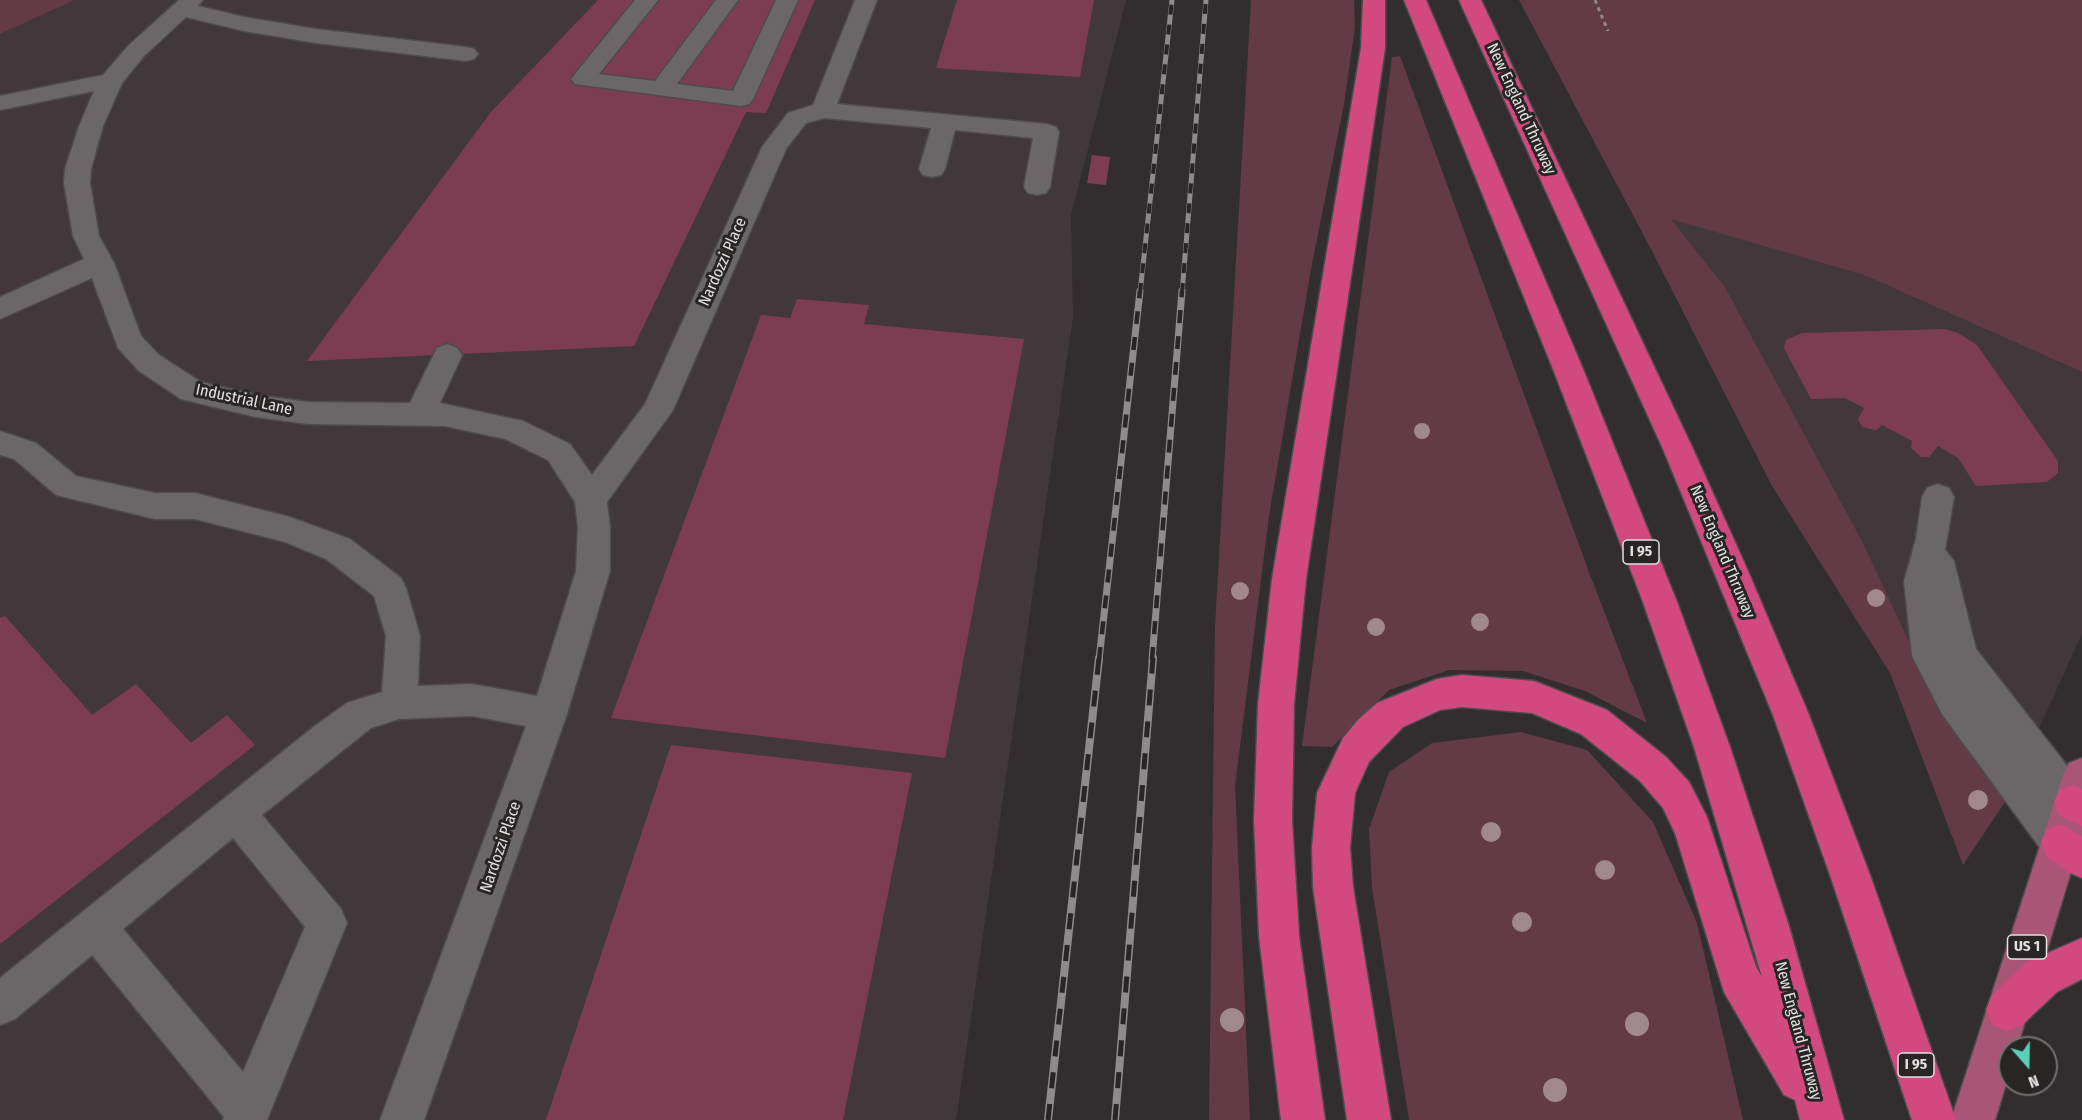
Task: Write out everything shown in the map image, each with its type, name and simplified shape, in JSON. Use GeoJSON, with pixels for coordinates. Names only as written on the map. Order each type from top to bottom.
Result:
{"type":"FeatureCollection","features":[{"type":"Feature","properties":{"kind":"highway"},"geometry":{"type":"LineString","coordinates":[[1303,1120],[1279,936],[1273,820],[1276,704],[1292,559],[1373,48],[1374,0]]}},
{"type":"Feature","properties":{"kind":"highway","name":"New England Thruway"},"geometry":{"type":"LineString","coordinates":[[1415,0],[1568,369],[1660,602],[1712,747],[1768,923],[1822,1120]]}},
{"type":"Feature","properties":{"kind":"highway","name":"New England Thruway"},"geometry":{"type":"LineString","coordinates":[[1470,0],[1669,429],[1731,571],[1791,716],[1898,1010],[1934,1120]]}},
{"type":"Feature","properties":{"kind":"highway"},"geometry":{"type":"LineString","coordinates":[[1369,1120],[1333,887],[1331,848],[1336,793],[1356,750],[1390,715],[1437,694],[1484,691],[1534,697],[1594,722],[1653,769],[1676,795],[1693,830],[1739,977],[1822,1120]]}},
{"type":"Feature","properties":{"kind":"highway"},"geometry":{"type":"LineString","coordinates":[[2007,1010],[2042,977],[2082,958]]}},
{"type":"Feature","properties":{"kind":"main road","name":"US 1"},"geometry":{"type":"LineString","coordinates":[[1973,1120],[2007,1010],[2071,851],[2079,795]]}},
{"type":"Feature","properties":{"kind":"lane"},"geometry":{"type":"LineString","coordinates":[[647,0],[583,78],[741,99],[787,0]]}},
{"type":"Feature","properties":{"kind":"lane"},"geometry":{"type":"LineString","coordinates":[[660,89],[727,0]]}},
{"type":"Feature","properties":{"kind":"lane"},"geometry":{"type":"LineString","coordinates":[[823,110],[866,0]]}},
{"type":"Feature","properties":{"kind":"lane"},"geometry":{"type":"LineString","coordinates":[[186,5],[244,24],[316,36],[466,54]]}},
{"type":"Feature","properties":{"kind":"lane","name":"Industrial Lane"},"geometry":{"type":"LineString","coordinates":[[186,5],[135,51],[111,81],[81,155],[77,183],[86,236],[100,263],[128,341],[149,363],[192,391],[256,406],[308,413],[445,415],[512,429],[552,448],[559,452],[591,500],[594,527],[593,571]]}},
{"type":"Feature","properties":{"kind":"lane"},"geometry":{"type":"LineString","coordinates":[[0,103],[111,81]]}},
{"type":"Feature","properties":{"kind":"lane","name":"Nardozzi Place"},"geometry":{"type":"LineString","coordinates":[[591,500],[658,410],[774,147],[797,118],[823,110],[1047,132],[1037,187]]}},
{"type":"Feature","properties":{"kind":"lane"},"geometry":{"type":"LineString","coordinates":[[932,169],[945,122]]}},
{"type":"Feature","properties":{"kind":"lane"},"geometry":{"type":"LineString","coordinates":[[0,309],[100,263]]}},
{"type":"Feature","properties":{"kind":"lane"},"geometry":{"type":"LineString","coordinates":[[420,415],[447,355]]}},
{"type":"Feature","properties":{"kind":"lane"},"geometry":{"type":"LineString","coordinates":[[0,443],[25,451],[67,486],[155,506],[195,506],[290,530],[338,549],[389,588],[403,636],[399,703]]}},
{"type":"Feature","properties":{"kind":"lane"},"geometry":{"type":"LineString","coordinates":[[1938,497],[1932,539],[1921,581],[1929,656],[1955,704],[2071,851]]}},
{"type":"Feature","properties":{"kind":"lane"},"geometry":{"type":"LineString","coordinates":[[1932,539],[1960,655],[2079,795]]}},
{"type":"Feature","properties":{"kind":"lane","name":"Nardozzi Place"},"geometry":{"type":"LineString","coordinates":[[402,1120],[549,714],[593,571]]}},
{"type":"Feature","properties":{"kind":"lane"},"geometry":{"type":"LineString","coordinates":[[0,1004],[329,736],[360,715],[399,703],[472,700],[549,714]]}},
{"type":"Feature","properties":{"kind":"lane"},"geometry":{"type":"LineString","coordinates":[[95,927],[246,1116],[327,923],[236,812]]}},
{"type":"Feature","properties":{"kind":"path"},"geometry":{"type":"LineString","coordinates":[[1595,0],[1608,31]]}},
{"type":"Feature","properties":{"kind":"shaded area"},"geometry":{"type":"Polygon","coordinates":[[[0,0],[75,0],[0,34],[0,0]]]}},
{"type":"Feature","properties":{"kind":"shaded area"},"geometry":{"type":"Polygon","coordinates":[[[75,0],[1126,0],[1071,215],[1073,317],[956,1120],[0,1120],[0,34],[75,0]]]}},
{"type":"Feature","properties":{"kind":"shaded area"},"geometry":{"type":"Polygon","coordinates":[[[1251,0],[1354,0],[1355,27],[1344,104],[1311,269],[1269,516],[1235,786],[1250,1120],[1209,1120],[1215,626],[1251,0]]]}},
{"type":"Feature","properties":{"kind":"shaded area"},"geometry":{"type":"Polygon","coordinates":[[[1519,0],[2082,0],[2082,372],[1864,275],[1671,219],[1725,287],[1863,543],[1934,695],[2005,802],[1963,865],[1890,673],[1772,486],[1652,251],[1519,0]]]}},
{"type":"Feature","properties":{"kind":"shaded area"},"geometry":{"type":"Polygon","coordinates":[[[1400,56],[1589,572],[1647,723],[1585,691],[1523,671],[1449,670],[1389,690],[1332,747],[1302,746],[1392,57],[1400,56]]]}},
{"type":"Feature","properties":{"kind":"shaded area"},"geometry":{"type":"Polygon","coordinates":[[[1670,218],[1864,275],[2082,372],[2082,634],[2005,802],[1934,695],[1863,543],[1725,287],[1670,218]]]}},
{"type":"Feature","properties":{"kind":"shaded area"},"geometry":{"type":"Polygon","coordinates":[[[1521,732],[1587,750],[1653,822],[1697,923],[1743,1120],[1409,1120],[1372,888],[1369,829],[1389,772],[1432,743],[1521,732]]]}},
{"type":"Feature","properties":{"kind":"building"},"geometry":{"type":"Polygon","coordinates":[[[598,0],[815,0],[766,113],[746,112],[634,346],[307,361],[491,112],[598,0]]]}},
{"type":"Feature","properties":{"kind":"building"},"geometry":{"type":"Polygon","coordinates":[[[957,0],[1094,0],[1080,77],[936,68],[957,0]]]}},
{"type":"Feature","properties":{"kind":"building"},"geometry":{"type":"Polygon","coordinates":[[[1092,155],[1110,157],[1106,185],[1087,183],[1092,155]]]}},
{"type":"Feature","properties":{"kind":"building"},"geometry":{"type":"Polygon","coordinates":[[[797,299],[869,305],[864,324],[1024,339],[945,758],[611,718],[761,315],[790,318],[797,299]]]}},
{"type":"Feature","properties":{"kind":"building"},"geometry":{"type":"Polygon","coordinates":[[[1945,329],[1958,333],[1977,345],[2058,461],[2058,473],[2047,482],[1976,486],[1958,458],[1938,446],[1929,457],[1921,457],[1911,448],[1912,441],[1882,425],[1876,430],[1862,427],[1858,419],[1864,408],[1845,398],[1811,399],[1784,348],[1786,340],[1802,333],[1945,329]]]}},
{"type":"Feature","properties":{"kind":"building"},"geometry":{"type":"Polygon","coordinates":[[[5,616],[92,715],[136,684],[191,743],[227,715],[255,745],[0,944],[0,618],[5,616]]]}},
{"type":"Feature","properties":{"kind":"building"},"geometry":{"type":"Polygon","coordinates":[[[671,745],[912,773],[843,1120],[546,1120],[671,745]]]}},
{"type":"Feature","properties":{"kind":"railway"},"geometry":{"type":"LineString","coordinates":[[1140,293],[1172,0]]}},
{"type":"Feature","properties":{"kind":"railway"},"geometry":{"type":"LineString","coordinates":[[1182,293],[1206,0]]}},
{"type":"Feature","properties":{"kind":"railway"},"geometry":{"type":"LineString","coordinates":[[1099,660],[1140,291]]}},
{"type":"Feature","properties":{"kind":"railway"},"geometry":{"type":"LineString","coordinates":[[1152,660],[1182,291]]}},
{"type":"Feature","properties":{"kind":"railway"},"geometry":{"type":"LineString","coordinates":[[1048,1120],[1099,658]]}},
{"type":"Feature","properties":{"kind":"railway"},"geometry":{"type":"LineString","coordinates":[[1115,1120],[1153,658]]}}]}
